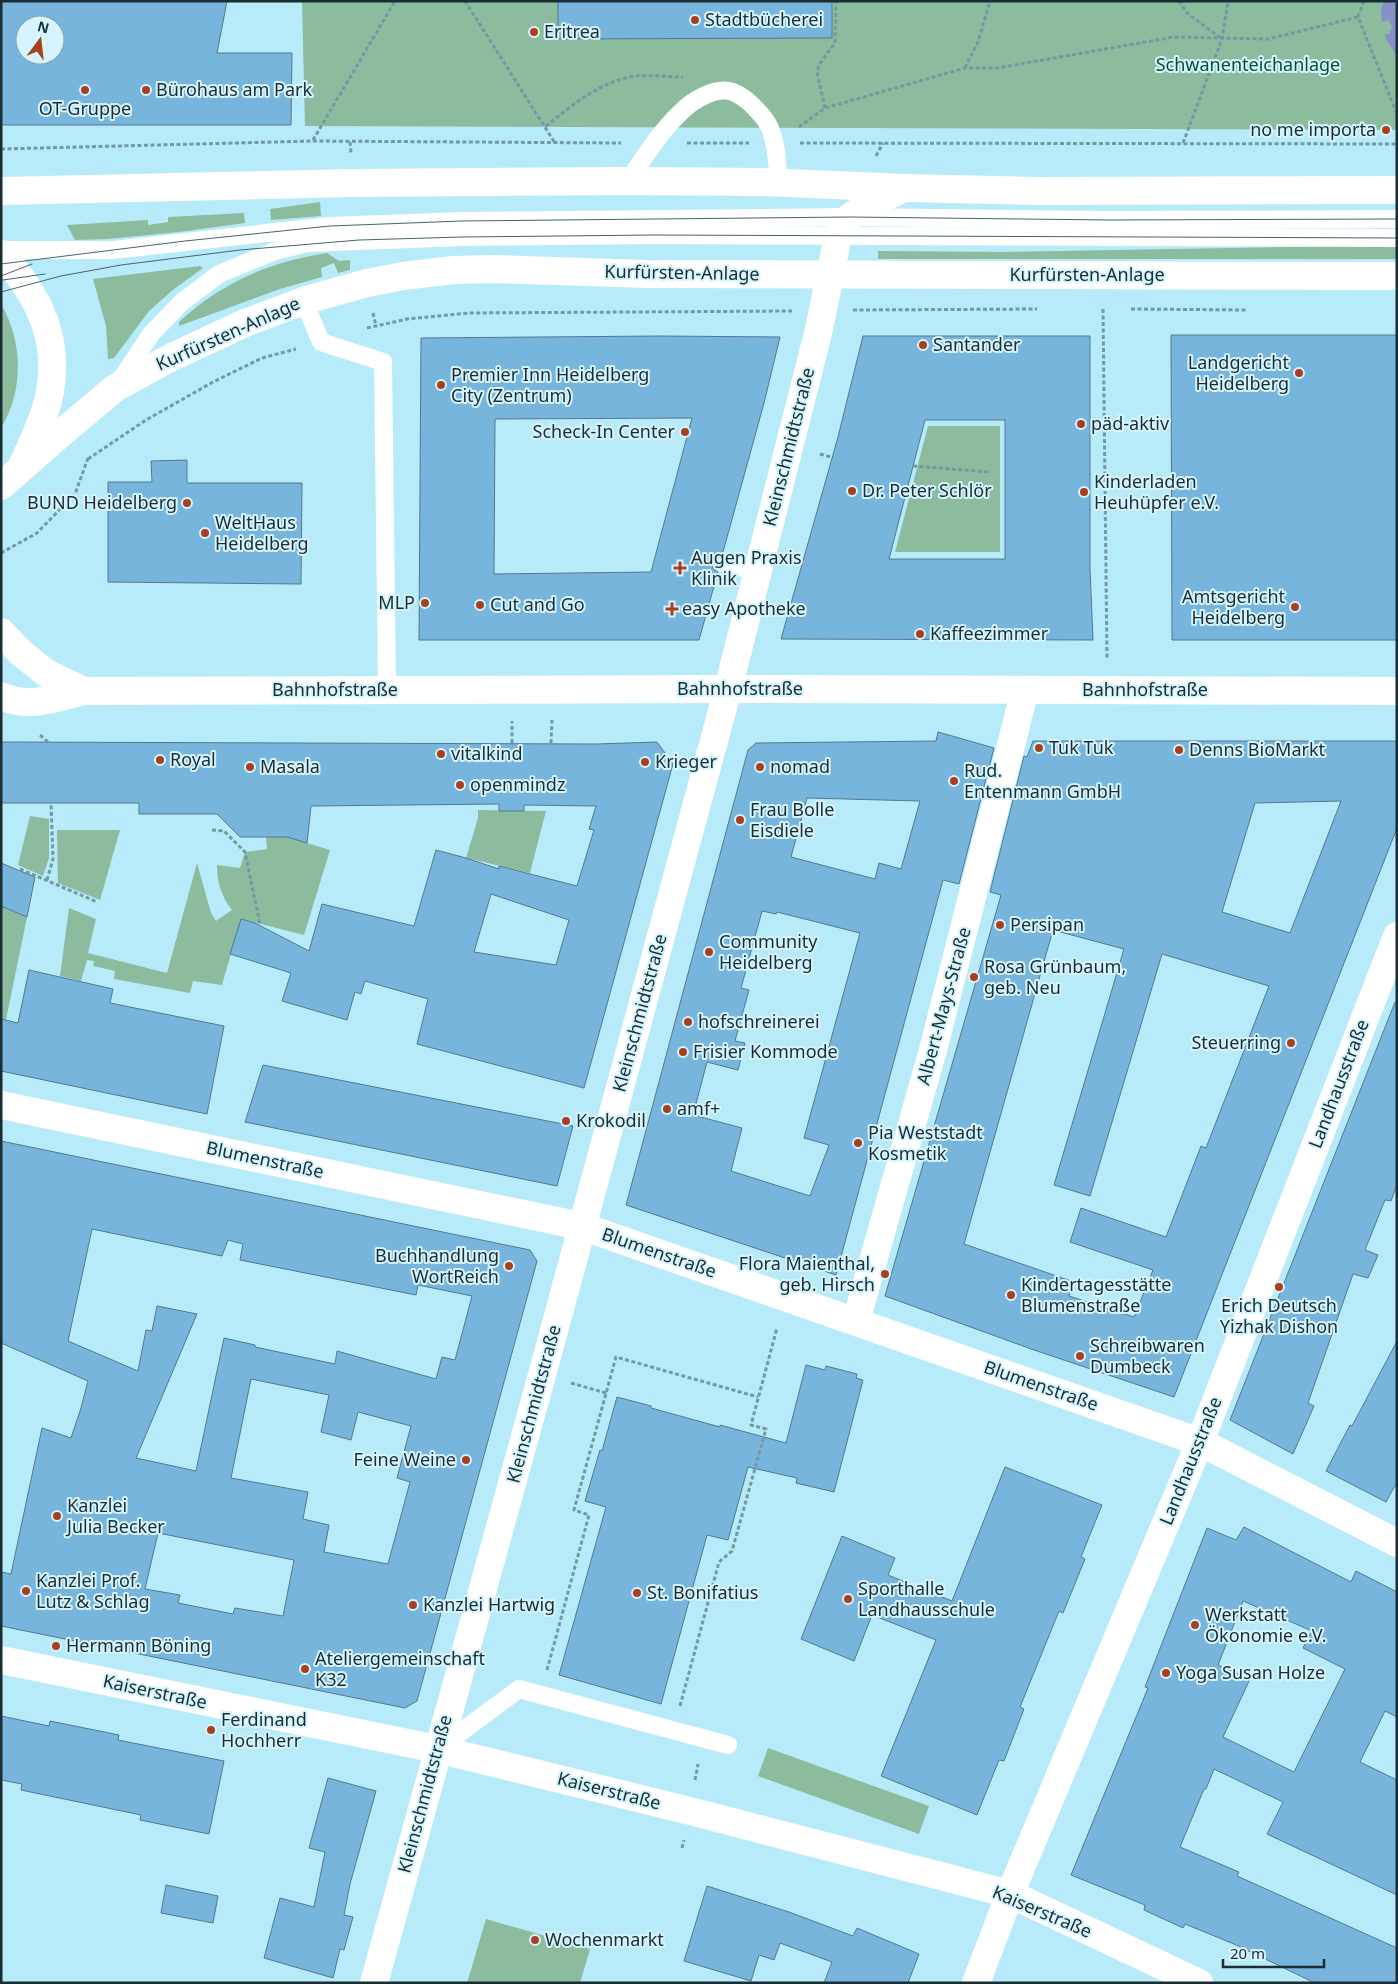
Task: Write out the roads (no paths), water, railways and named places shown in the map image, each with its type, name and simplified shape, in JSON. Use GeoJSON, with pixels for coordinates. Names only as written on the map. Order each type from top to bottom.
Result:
{"type":"FeatureCollection","features":[{"type":"Feature","properties":{"kind":"street"},"geometry":{"type":"LineString","coordinates":[[1,191],[353,183],[628,181],[779,183],[1037,191],[1397,190]]}},
{"type":"Feature","properties":{"kind":"street"},"geometry":{"type":"LineString","coordinates":[[844,227],[866,206],[904,188]]}},
{"type":"Feature","properties":{"kind":"street","name":"Kleinschmidtstraße"},"geometry":{"type":"LineString","coordinates":[[374,1983],[542,1375],[728,689],[823,310],[830,275],[844,227]]}},
{"type":"Feature","properties":{"kind":"street"},"geometry":{"type":"LineString","coordinates":[[1,252],[22,277],[36,300],[45,322],[50,349],[48,400],[40,426],[11,477]]}},
{"type":"Feature","properties":{"kind":"street","name":"Kurfürsten-Anlage"},"geometry":{"type":"LineString","coordinates":[[11,477],[115,388],[172,357],[245,323],[306,300],[367,283],[454,270],[532,269],[647,274],[1397,276]]}},
{"type":"Feature","properties":{"kind":"street","name":"Bahnhofstraße"},"geometry":{"type":"LineString","coordinates":[[1,632],[20,652],[46,673],[84,691]]}},
{"type":"Feature","properties":{"kind":"street","name":"Bahnhofstraße"},"geometry":{"type":"LineString","coordinates":[[1,696],[18,703],[39,702],[84,691],[728,689],[1397,691]]}},
{"type":"Feature","properties":{"kind":"street","name":"Albert-Mays-Straße"},"geometry":{"type":"LineString","coordinates":[[856,1321],[933,1050],[1024,690]]}},
{"type":"Feature","properties":{"kind":"street","name":"Landhausstraße"},"geometry":{"type":"LineString","coordinates":[[976,1983],[1010,1894],[1200,1442],[1397,936]]}},
{"type":"Feature","properties":{"kind":"street","name":"Blumenstraße"},"geometry":{"type":"LineString","coordinates":[[1,1105],[581,1226],[1200,1442],[1395,1541]]}},
{"type":"Feature","properties":{"kind":"street","name":"Kaiserstraße"},"geometry":{"type":"LineString","coordinates":[[1,1660],[438,1749],[1010,1894],[1199,1983]]}},
{"type":"Feature","properties":{"kind":"lane"},"geometry":{"type":"LineString","coordinates":[[628,181],[654,143],[679,114],[692,102],[708,94],[723,90],[734,92],[760,112],[780,143],[779,183]]}},
{"type":"Feature","properties":{"kind":"lane"},"geometry":{"type":"LineString","coordinates":[[1,252],[113,250],[357,224],[654,218],[844,227],[1397,238]]}},
{"type":"Feature","properties":{"kind":"lane"},"geometry":{"type":"LineString","coordinates":[[115,388],[150,334],[182,302],[218,274],[275,251],[308,243],[462,237],[1108,220],[1397,219]]}},
{"type":"Feature","properties":{"kind":"lane"},"geometry":{"type":"LineString","coordinates":[[306,300],[308,311],[321,342],[383,362],[387,690]]}},
{"type":"Feature","properties":{"kind":"lane"},"geometry":{"type":"LineString","coordinates":[[721,562],[758,572]]}},
{"type":"Feature","properties":{"kind":"lane"},"geometry":{"type":"LineString","coordinates":[[438,1749],[519,1689],[728,1745]]}},
{"type":"Feature","properties":{"kind":"water"},"geometry":{"type":"Polygon","coordinates":[[[1384,1],[1397,1],[1397,56],[1384,34],[1389,34],[1392,27],[1389,20],[1382,22],[1381,11],[1384,1]]]}},
{"type":"Feature","properties":{"kind":"tram line"},"geometry":{"type":"LineString","coordinates":[[1,264],[185,241],[330,226],[462,221],[850,217],[1108,220],[1397,219]]}},
{"type":"Feature","properties":{"kind":"tram line"},"geometry":{"type":"LineString","coordinates":[[1,292],[61,276],[121,265],[240,250],[359,240],[654,235],[1397,238]]}},
{"type":"Feature","properties":{"kind":"tram line"},"geometry":{"type":"LineString","coordinates":[[1,276],[32,264]]}},
{"type":"Feature","properties":{"kind":"tram line"},"geometry":{"type":"LineString","coordinates":[[3,280],[45,274]]}},
{"type":"Feature","properties":{"kind":"place","name":"Stadtbücherei"},"geometry":{"type":"Point","coordinates":[695,20]}},
{"type":"Feature","properties":{"kind":"place","name":"Eritrea"},"geometry":{"type":"Point","coordinates":[534,32]}},
{"type":"Feature","properties":{"kind":"place","name":"OT-Gruppe"},"geometry":{"type":"Point","coordinates":[85,90]}},
{"type":"Feature","properties":{"kind":"place","name":"Bürohaus am Park"},"geometry":{"type":"Point","coordinates":[146,90]}},
{"type":"Feature","properties":{"kind":"place","name":"no me importa"},"geometry":{"type":"Point","coordinates":[1386,130]}},
{"type":"Feature","properties":{"kind":"place","name":"Santander"},"geometry":{"type":"Point","coordinates":[923,345]}},
{"type":"Feature","properties":{"kind":"place","name":"Landgericht Heidelberg"},"geometry":{"type":"Point","coordinates":[1299,373]}},
{"type":"Feature","properties":{"kind":"place","name":"Premier Inn Heidelberg City (Zentrum)"},"geometry":{"type":"Point","coordinates":[441,385]}},
{"type":"Feature","properties":{"kind":"place","name":"päd-aktiv"},"geometry":{"type":"Point","coordinates":[1081,424]}},
{"type":"Feature","properties":{"kind":"place","name":"Scheck-In Center"},"geometry":{"type":"Point","coordinates":[685,432]}},
{"type":"Feature","properties":{"kind":"place","name":"Dr. Peter Schlör"},"geometry":{"type":"Point","coordinates":[852,491]}},
{"type":"Feature","properties":{"kind":"place","name":"Kinderladen Heuhüpfer e.V."},"geometry":{"type":"Point","coordinates":[1084,492]}},
{"type":"Feature","properties":{"kind":"place","name":"BUND Heidelberg"},"geometry":{"type":"Point","coordinates":[187,503]}},
{"type":"Feature","properties":{"kind":"place","name":"WeltHaus Heidelberg"},"geometry":{"type":"Point","coordinates":[205,533]}},
{"type":"Feature","properties":{"kind":"place","name":"Augen Praxis Klinik"},"geometry":{"type":"Point","coordinates":[680,568]}},
{"type":"Feature","properties":{"kind":"place","name":"MLP"},"geometry":{"type":"Point","coordinates":[425,603]}},
{"type":"Feature","properties":{"kind":"place","name":"Cut and Go"},"geometry":{"type":"Point","coordinates":[480,605]}},
{"type":"Feature","properties":{"kind":"place","name":"Amtsgericht Heidelberg"},"geometry":{"type":"Point","coordinates":[1295,607]}},
{"type":"Feature","properties":{"kind":"place","name":"easy Apotheke"},"geometry":{"type":"Point","coordinates":[672,609]}},
{"type":"Feature","properties":{"kind":"place","name":"Kaffeezimmer"},"geometry":{"type":"Point","coordinates":[920,634]}},
{"type":"Feature","properties":{"kind":"place","name":"Tuk Tuk"},"geometry":{"type":"Point","coordinates":[1039,748]}},
{"type":"Feature","properties":{"kind":"place","name":"Denns BioMarkt"},"geometry":{"type":"Point","coordinates":[1179,750]}},
{"type":"Feature","properties":{"kind":"place","name":"vitalkind"},"geometry":{"type":"Point","coordinates":[441,754]}},
{"type":"Feature","properties":{"kind":"place","name":"Royal"},"geometry":{"type":"Point","coordinates":[160,760]}},
{"type":"Feature","properties":{"kind":"place","name":"Krieger"},"geometry":{"type":"Point","coordinates":[645,762]}},
{"type":"Feature","properties":{"kind":"place","name":"Masala"},"geometry":{"type":"Point","coordinates":[250,767]}},
{"type":"Feature","properties":{"kind":"place","name":"nomad"},"geometry":{"type":"Point","coordinates":[760,767]}},
{"type":"Feature","properties":{"kind":"place","name":"Rud. Entenmann GmbH"},"geometry":{"type":"Point","coordinates":[954,781]}},
{"type":"Feature","properties":{"kind":"place","name":"openmindz"},"geometry":{"type":"Point","coordinates":[460,785]}},
{"type":"Feature","properties":{"kind":"place","name":"Frau Bolle Eisdiele"},"geometry":{"type":"Point","coordinates":[740,820]}},
{"type":"Feature","properties":{"kind":"place","name":"Persipan"},"geometry":{"type":"Point","coordinates":[1000,925]}},
{"type":"Feature","properties":{"kind":"place","name":"Community Heidelberg"},"geometry":{"type":"Point","coordinates":[709,952]}},
{"type":"Feature","properties":{"kind":"place","name":"Rosa Grünbaum, geb. Neu"},"geometry":{"type":"Point","coordinates":[974,977]}},
{"type":"Feature","properties":{"kind":"place","name":"hofschreinerei"},"geometry":{"type":"Point","coordinates":[688,1022]}},
{"type":"Feature","properties":{"kind":"place","name":"Steuerring"},"geometry":{"type":"Point","coordinates":[1291,1043]}},
{"type":"Feature","properties":{"kind":"place","name":"Frisier Kommode"},"geometry":{"type":"Point","coordinates":[683,1052]}},
{"type":"Feature","properties":{"kind":"place","name":"amf+"},"geometry":{"type":"Point","coordinates":[667,1109]}},
{"type":"Feature","properties":{"kind":"place","name":"Krokodil"},"geometry":{"type":"Point","coordinates":[566,1121]}},
{"type":"Feature","properties":{"kind":"place","name":"Pia Weststadt Kosmetik"},"geometry":{"type":"Point","coordinates":[858,1143]}},
{"type":"Feature","properties":{"kind":"place","name":"Buchhandlung WortReich"},"geometry":{"type":"Point","coordinates":[509,1266]}},
{"type":"Feature","properties":{"kind":"place","name":"Flora Maienthal, geb. Hirsch"},"geometry":{"type":"Point","coordinates":[885,1274]}},
{"type":"Feature","properties":{"kind":"place","name":"Erich Deutsch Yizhak Dishon"},"geometry":{"type":"Point","coordinates":[1279,1287]}},
{"type":"Feature","properties":{"kind":"place","name":"Kindertagesstätte Blumenstraße"},"geometry":{"type":"Point","coordinates":[1011,1295]}},
{"type":"Feature","properties":{"kind":"place","name":"Schreibwaren Dumbeck"},"geometry":{"type":"Point","coordinates":[1080,1356]}},
{"type":"Feature","properties":{"kind":"place","name":"Feine Weine"},"geometry":{"type":"Point","coordinates":[466,1460]}},
{"type":"Feature","properties":{"kind":"place","name":"Kanzlei Julia Becker"},"geometry":{"type":"Point","coordinates":[57,1516]}},
{"type":"Feature","properties":{"kind":"place","name":"Kanzlei Prof. Lutz & Schlag"},"geometry":{"type":"Point","coordinates":[26,1591]}},
{"type":"Feature","properties":{"kind":"place","name":"St. Bonifatius"},"geometry":{"type":"Point","coordinates":[637,1593]}},
{"type":"Feature","properties":{"kind":"place","name":"Sporthalle Landhausschule"},"geometry":{"type":"Point","coordinates":[848,1599]}},
{"type":"Feature","properties":{"kind":"place","name":"Kanzlei Hartwig"},"geometry":{"type":"Point","coordinates":[413,1605]}},
{"type":"Feature","properties":{"kind":"place","name":"Werkstatt Ökonomie e.V."},"geometry":{"type":"Point","coordinates":[1195,1625]}},
{"type":"Feature","properties":{"kind":"place","name":"Hermann Böning"},"geometry":{"type":"Point","coordinates":[56,1646]}},
{"type":"Feature","properties":{"kind":"place","name":"Ateliergemeinschaft K32"},"geometry":{"type":"Point","coordinates":[305,1669]}},
{"type":"Feature","properties":{"kind":"place","name":"Yoga Susan Holze"},"geometry":{"type":"Point","coordinates":[1166,1673]}},
{"type":"Feature","properties":{"kind":"place","name":"Ferdinand Hochherr"},"geometry":{"type":"Point","coordinates":[211,1730]}},
{"type":"Feature","properties":{"kind":"place","name":"Wochenmarkt"},"geometry":{"type":"Point","coordinates":[535,1940]}},
{"type":"Feature","properties":{"kind":"park label","name":"Schwanenteichanlage"},"geometry":{"type":"Point","coordinates":[1248,65]}}]}
